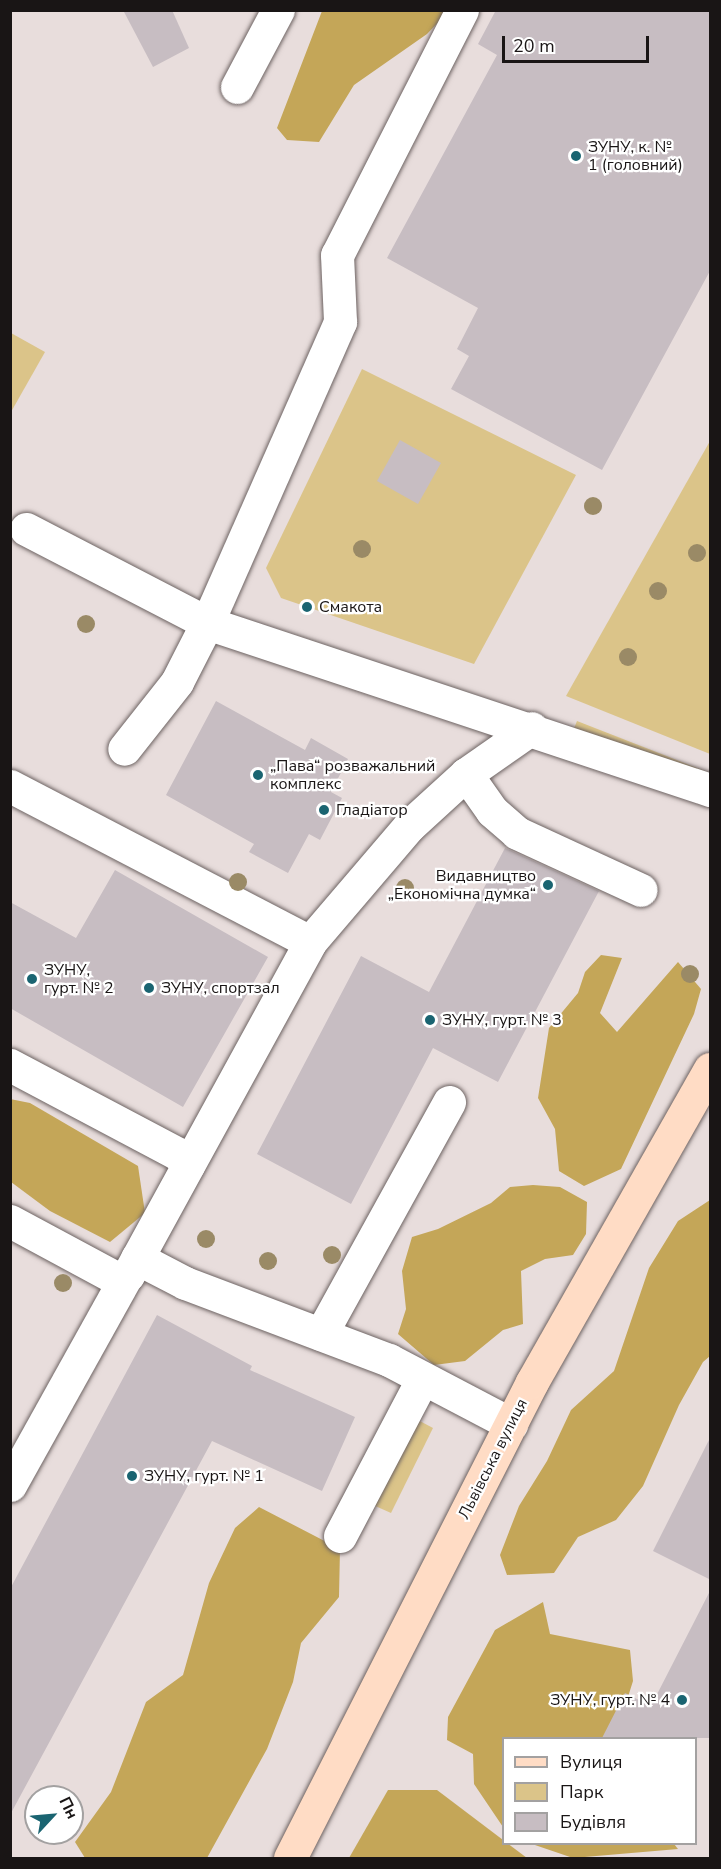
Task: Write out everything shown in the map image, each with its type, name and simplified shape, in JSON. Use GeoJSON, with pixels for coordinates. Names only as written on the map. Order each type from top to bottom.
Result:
{"type":"FeatureCollection","features":[{"type":"Feature","properties":{"kind":"main road","name":"Львівська вулиця"},"geometry":{"type":"LineString","coordinates":[[290,1858],[511,1424],[711,1068]]}},
{"type":"Feature","properties":{"kind":"street"},"geometry":{"type":"LineString","coordinates":[[237,87],[278,10]]}},
{"type":"Feature","properties":{"kind":"street"},"geometry":{"type":"LineString","coordinates":[[124,749],[177,682],[207,623],[340,322],[337,255],[462,10]]}},
{"type":"Feature","properties":{"kind":"street"},"geometry":{"type":"LineString","coordinates":[[26,529],[207,623],[532,728],[711,790]]}},
{"type":"Feature","properties":{"kind":"street"},"geometry":{"type":"LineString","coordinates":[[10,1485],[310,942],[409,826],[466,774],[532,728]]}},
{"type":"Feature","properties":{"kind":"street"},"geometry":{"type":"LineString","coordinates":[[466,774],[492,811],[517,833],[641,890]]}},
{"type":"Feature","properties":{"kind":"street"},"geometry":{"type":"LineString","coordinates":[[10,786],[310,942]]}},
{"type":"Feature","properties":{"kind":"street"},"geometry":{"type":"LineString","coordinates":[[10,1065],[178,1154],[188,1165]]}},
{"type":"Feature","properties":{"kind":"street"},"geometry":{"type":"LineString","coordinates":[[321,1335],[449,1102]]}},
{"type":"Feature","properties":{"kind":"street"},"geometry":{"type":"LineString","coordinates":[[10,1221],[116,1278],[131,1268],[185,1283],[388,1360],[511,1424]]}},
{"type":"Feature","properties":{"kind":"street"},"geometry":{"type":"LineString","coordinates":[[340,1536],[423,1378]]}},
{"type":"Feature","properties":{"kind":"green space"},"geometry":{"type":"Polygon","coordinates":[[[11,333],[45,352],[11,412],[11,333]]]}},
{"type":"Feature","properties":{"kind":"green space"},"geometry":{"type":"Polygon","coordinates":[[[362,369],[576,475],[474,664],[281,598],[266,568],[362,369]]]}},
{"type":"Feature","properties":{"kind":"green space"},"geometry":{"type":"Polygon","coordinates":[[[710,441],[710,754],[566,696],[710,441]]]}},
{"type":"Feature","properties":{"kind":"green space"},"geometry":{"type":"Polygon","coordinates":[[[577,721],[710,773],[573,731],[577,721]]]}},
{"type":"Feature","properties":{"kind":"green space"},"geometry":{"type":"Polygon","coordinates":[[[416,1419],[433,1428],[391,1513],[373,1505],[416,1419]]]}},
{"type":"Feature","properties":{"kind":"shaded area"},"geometry":{"type":"Polygon","coordinates":[[[322,11],[449,11],[427,34],[354,85],[319,142],[287,140],[277,128],[322,11]]]}},
{"type":"Feature","properties":{"kind":"shaded area"},"geometry":{"type":"Polygon","coordinates":[[[601,955],[622,958],[600,1013],[617,1032],[678,962],[701,989],[694,1014],[621,1169],[584,1186],[559,1171],[555,1129],[538,1098],[549,1028],[578,993],[585,972],[601,955]]]}},
{"type":"Feature","properties":{"kind":"shaded area"},"geometry":{"type":"Polygon","coordinates":[[[10,1099],[30,1103],[138,1166],[145,1213],[110,1242],[50,1211],[11,1182],[10,1099]]]}},
{"type":"Feature","properties":{"kind":"shaded area"},"geometry":{"type":"Polygon","coordinates":[[[533,1185],[560,1187],[587,1202],[586,1234],[573,1255],[545,1259],[521,1271],[523,1324],[503,1330],[465,1361],[434,1365],[398,1334],[406,1309],[402,1271],[412,1237],[438,1229],[491,1203],[510,1187],[533,1185]]]}},
{"type":"Feature","properties":{"kind":"shaded area"},"geometry":{"type":"Polygon","coordinates":[[[710,1200],[710,1356],[703,1362],[679,1405],[643,1486],[616,1520],[578,1537],[554,1573],[507,1575],[500,1555],[519,1506],[547,1461],[571,1410],[614,1371],[649,1268],[678,1221],[710,1200]]]}},
{"type":"Feature","properties":{"kind":"shaded area"},"geometry":{"type":"Polygon","coordinates":[[[259,1507],[340,1549],[339,1597],[301,1643],[293,1682],[267,1749],[207,1858],[85,1858],[77,1845],[84,1845],[84,1830],[111,1792],[146,1702],[183,1675],[209,1583],[235,1528],[259,1507]]]}},
{"type":"Feature","properties":{"kind":"shaded area"},"geometry":{"type":"Polygon","coordinates":[[[543,1602],[550,1634],[630,1650],[633,1681],[615,1737],[502,1737],[502,1826],[474,1784],[473,1754],[447,1740],[448,1717],[495,1630],[543,1602]]]}},
{"type":"Feature","properties":{"kind":"shaded area"},"geometry":{"type":"Polygon","coordinates":[[[388,1790],[437,1790],[502,1839],[502,1845],[510,1845],[527,1858],[349,1858],[388,1790]]]}},
{"type":"Feature","properties":{"kind":"shaded area"},"geometry":{"type":"Polygon","coordinates":[[[535,1845],[675,1845],[678,1849],[573,1858],[535,1845]]]}},
{"type":"Feature","properties":{"kind":"building"},"geometry":{"type":"Polygon","coordinates":[[[123,10],[172,10],[189,48],[153,67],[123,10]]]}},
{"type":"Feature","properties":{"kind":"building","name":"ЗУНУ, к. № 1 (головний)"},"geometry":{"type":"Polygon","coordinates":[[[496,10],[711,10],[711,269],[602,470],[451,389],[469,356],[457,349],[478,308],[387,258],[497,55],[478,44],[496,10]]]}},
{"type":"Feature","properties":{"kind":"building"},"geometry":{"type":"Polygon","coordinates":[[[400,440],[441,463],[418,504],[377,481],[400,440]]]}},
{"type":"Feature","properties":{"kind":"building","name":"„Пава“ розважальний комплекс"},"geometry":{"type":"Polygon","coordinates":[[[216,701],[305,750],[311,738],[348,759],[331,792],[342,798],[320,840],[309,834],[288,873],[249,852],[254,844],[166,795],[216,701]]]}},
{"type":"Feature","properties":{"kind":"building","name":"ЗУНУ, гурт. № 3"},"geometry":{"type":"Polygon","coordinates":[[[505,848],[599,891],[498,1082],[433,1048],[351,1204],[257,1154],[361,956],[429,992],[505,848]]]}},
{"type":"Feature","properties":{"kind":"building","name":"ЗУНУ, спортзал"},"geometry":{"type":"Polygon","coordinates":[[[115,870],[268,957],[183,1107],[10,1008],[10,902],[76,938],[115,870]]]}},
{"type":"Feature","properties":{"kind":"building","name":"ЗУНУ, гурт. № 1"},"geometry":{"type":"Polygon","coordinates":[[[157,1315],[252,1366],[250,1370],[355,1417],[322,1491],[212,1441],[26,1785],[24,1785],[10,1815],[10,1589],[157,1315]]]}},
{"type":"Feature","properties":{"kind":"building"},"geometry":{"type":"Polygon","coordinates":[[[711,1436],[711,1580],[653,1551],[711,1436]]]}},
{"type":"Feature","properties":{"kind":"building","name":"ЗУНУ, гурт. № 4"},"geometry":{"type":"Polygon","coordinates":[[[711,1589],[711,1738],[603,1737],[625,1693],[651,1706],[711,1589]]]}},
{"type":"Feature","properties":{"kind":"place","name":"ЗУНУ, к. № 1 (головний)"},"geometry":{"type":"Point","coordinates":[576,156]}},
{"type":"Feature","properties":{"kind":"place","name":"Смакота"},"geometry":{"type":"Point","coordinates":[307,607]}},
{"type":"Feature","properties":{"kind":"place","name":"„Пава“ розважальний комплекс"},"geometry":{"type":"Point","coordinates":[258,775]}},
{"type":"Feature","properties":{"kind":"place","name":"Гладіатор"},"geometry":{"type":"Point","coordinates":[324,810]}},
{"type":"Feature","properties":{"kind":"place","name":"Видавництво „Економічна думка“"},"geometry":{"type":"Point","coordinates":[548,885]}},
{"type":"Feature","properties":{"kind":"place","name":"ЗУНУ, гурт. № 2"},"geometry":{"type":"Point","coordinates":[32,979]}},
{"type":"Feature","properties":{"kind":"place","name":"ЗУНУ, спортзал"},"geometry":{"type":"Point","coordinates":[149,988]}},
{"type":"Feature","properties":{"kind":"place","name":"ЗУНУ, гурт. № 3"},"geometry":{"type":"Point","coordinates":[430,1020]}},
{"type":"Feature","properties":{"kind":"place","name":"ЗУНУ, гурт. № 1"},"geometry":{"type":"Point","coordinates":[132,1476]}},
{"type":"Feature","properties":{"kind":"place","name":"ЗУНУ, гурт. № 4"},"geometry":{"type":"Point","coordinates":[682,1700]}}]}
